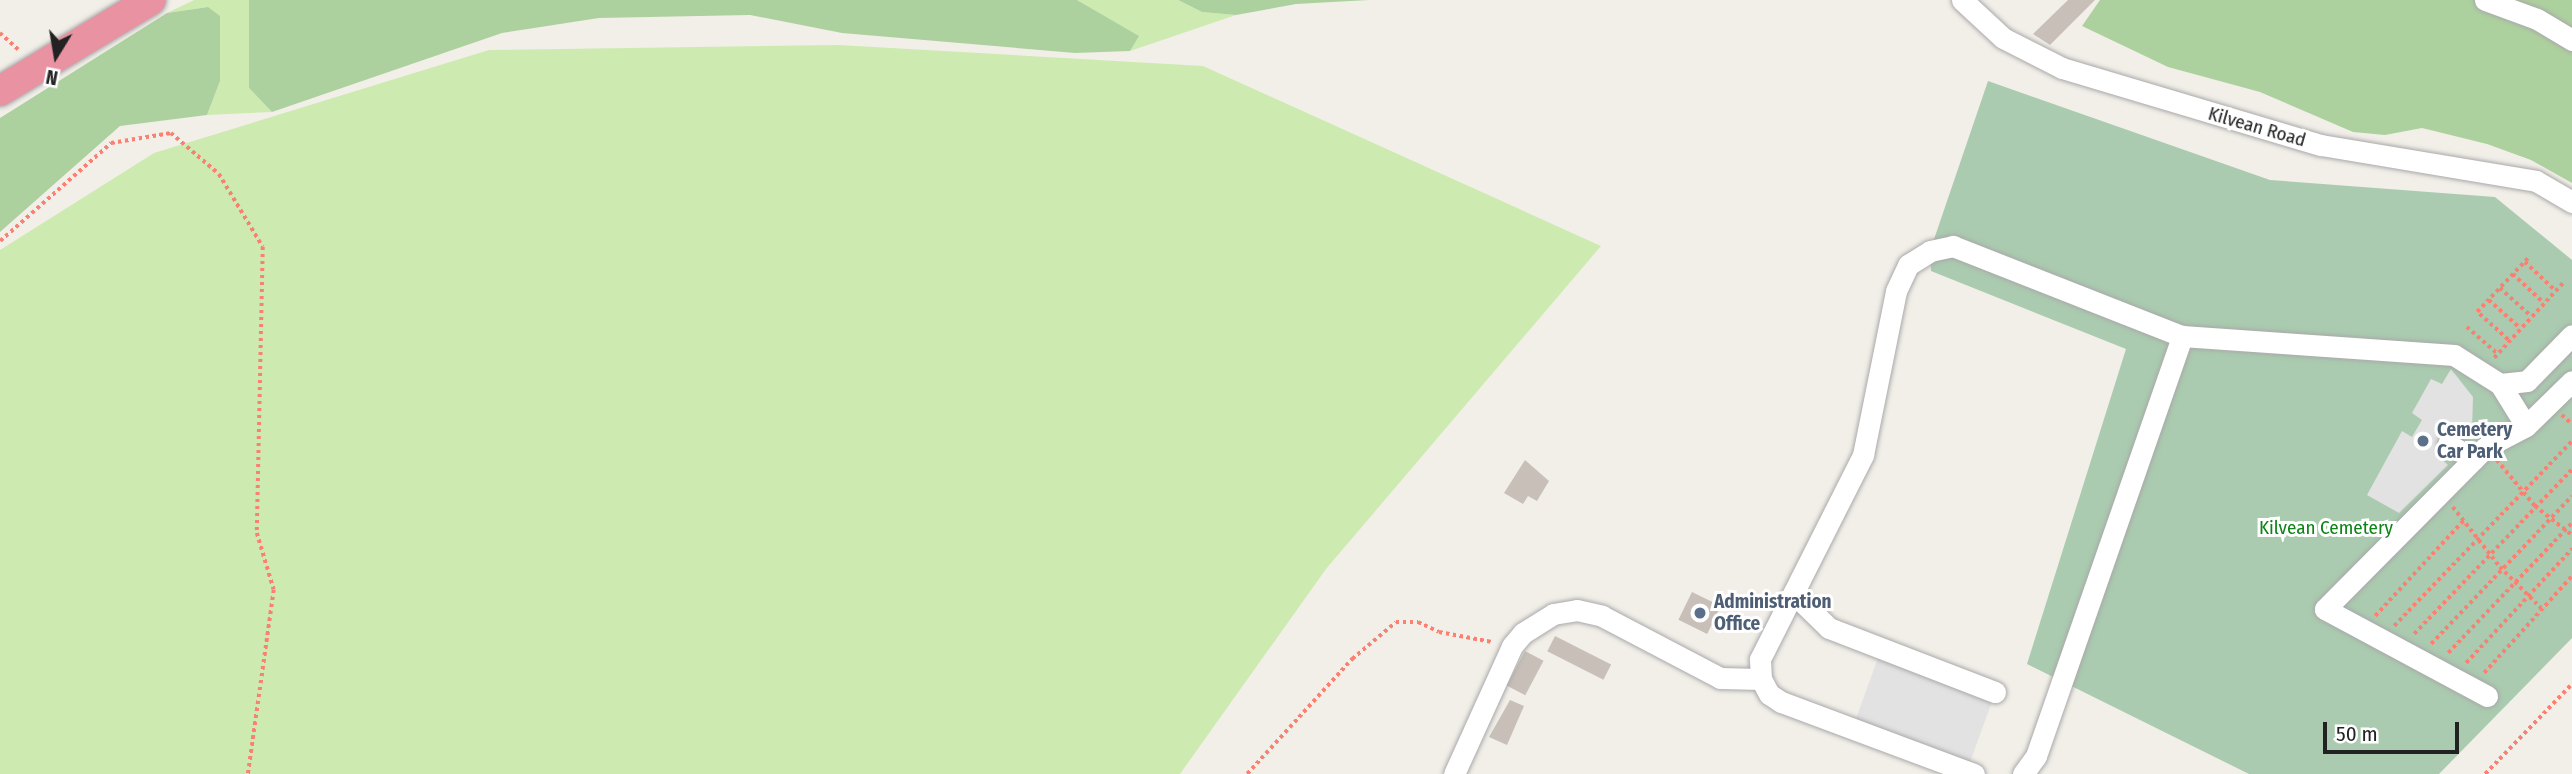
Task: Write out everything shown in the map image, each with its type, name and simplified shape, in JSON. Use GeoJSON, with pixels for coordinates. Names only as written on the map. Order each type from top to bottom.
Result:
{"type":"FeatureCollection","features":[{"type":"Feature","properties":{"kind":"highway"},"geometry":{"type":"LineString","coordinates":[[0,91],[151,0]]}},
{"type":"Feature","properties":{"kind":"street","name":"Kilvean Road"},"geometry":{"type":"LineString","coordinates":[[1962,0],[2003,38],[2062,68],[2320,145],[2536,181],[2572,202]]}},
{"type":"Feature","properties":{"kind":"street"},"geometry":{"type":"LineString","coordinates":[[2486,0],[2537,19],[2572,40]]}},
{"type":"Feature","properties":{"kind":"street"},"geometry":{"type":"LineString","coordinates":[[1974,774],[1781,702],[1769,694],[1761,679],[1760,659],[1863,455],[1896,291],[1908,265],[1930,251],[1953,246],[2182,336],[2454,355],[2493,380],[2526,426]]}},
{"type":"Feature","properties":{"kind":"street"},"geometry":{"type":"LineString","coordinates":[[2493,380],[2527,381],[2572,335]]}},
{"type":"Feature","properties":{"kind":"street"},"geometry":{"type":"LineString","coordinates":[[2023,774],[2036,756],[2182,336]]}},
{"type":"Feature","properties":{"kind":"street"},"geometry":{"type":"LineString","coordinates":[[2479,692],[2325,609],[2480,453],[2526,426],[2572,381]]}},
{"type":"Feature","properties":{"kind":"street"},"geometry":{"type":"LineString","coordinates":[[2448,444],[2480,453]]}},
{"type":"Feature","properties":{"kind":"street"},"geometry":{"type":"LineString","coordinates":[[1794,594],[1829,628],[1995,692]]}},
{"type":"Feature","properties":{"kind":"street"},"geometry":{"type":"LineString","coordinates":[[1454,774],[1512,646],[1535,623],[1577,610],[1602,616],[1720,678],[1761,679]]}},
{"type":"Feature","properties":{"kind":"path"},"geometry":{"type":"LineString","coordinates":[[0,33],[37,67]]}},
{"type":"Feature","properties":{"kind":"path"},"geometry":{"type":"LineString","coordinates":[[0,241],[111,143],[171,134],[219,174],[263,247],[257,533],[274,590],[248,774]]}},
{"type":"Feature","properties":{"kind":"path"},"geometry":{"type":"LineString","coordinates":[[2508,340],[2477,312],[2529,257]]}},
{"type":"Feature","properties":{"kind":"path"},"geometry":{"type":"LineString","coordinates":[[2525,262],[2556,291]]}},
{"type":"Feature","properties":{"kind":"path"},"geometry":{"type":"LineString","coordinates":[[2513,274],[2544,303]]}},
{"type":"Feature","properties":{"kind":"path"},"geometry":{"type":"LineString","coordinates":[[2493,380],[2497,353],[2564,282]]}},
{"type":"Feature","properties":{"kind":"path"},"geometry":{"type":"LineString","coordinates":[[2500,288],[2531,316]]}},
{"type":"Feature","properties":{"kind":"path"},"geometry":{"type":"LineString","coordinates":[[2489,300],[2520,328]]}},
{"type":"Feature","properties":{"kind":"path"},"geometry":{"type":"LineString","coordinates":[[2468,327],[2497,353]]}},
{"type":"Feature","properties":{"kind":"path"},"geometry":{"type":"LineString","coordinates":[[2408,654],[2478,540],[2572,441]]}},
{"type":"Feature","properties":{"kind":"path"},"geometry":{"type":"LineString","coordinates":[[2480,453],[2535,506],[2572,535]]}},
{"type":"Feature","properties":{"kind":"path"},"geometry":{"type":"LineString","coordinates":[[2408,654],[2488,553],[2572,469]]}},
{"type":"Feature","properties":{"kind":"path"},"geometry":{"type":"LineString","coordinates":[[2444,491],[2488,553],[2541,608]]}},
{"type":"Feature","properties":{"kind":"path"},"geometry":{"type":"LineString","coordinates":[[2408,654],[2572,496]]}},
{"type":"Feature","properties":{"kind":"path"},"geometry":{"type":"LineString","coordinates":[[2408,654],[2464,520]]}},
{"type":"Feature","properties":{"kind":"path"},"geometry":{"type":"LineString","coordinates":[[2408,654],[2515,583],[2572,523]]}},
{"type":"Feature","properties":{"kind":"path"},"geometry":{"type":"LineString","coordinates":[[2408,654],[2528,597],[2572,549]]}},
{"type":"Feature","properties":{"kind":"path"},"geometry":{"type":"LineString","coordinates":[[2479,692],[2541,608],[2572,576]]}},
{"type":"Feature","properties":{"kind":"path"},"geometry":{"type":"LineString","coordinates":[[1247,774],[1377,634],[1396,622],[1418,622],[1440,632],[1512,646]]}},
{"type":"Feature","properties":{"kind":"path"},"geometry":{"type":"LineString","coordinates":[[2485,774],[2572,684]]}},
{"type":"Feature","properties":{"kind":"green space"},"geometry":{"type":"Polygon","coordinates":[[[194,0],[249,0],[249,88],[272,112],[207,115],[220,81],[208,7],[167,13],[194,0]]]}},
{"type":"Feature","properties":{"kind":"green space"},"geometry":{"type":"Polygon","coordinates":[[[249,0],[1077,0],[1139,36],[1130,51],[1075,53],[842,33],[750,15],[599,18],[502,33],[272,112],[249,88],[249,0]]]}},
{"type":"Feature","properties":{"kind":"green space"},"geometry":{"type":"Polygon","coordinates":[[[1077,0],[1178,0],[1202,12],[1236,15],[1130,51],[1138,36],[1077,0]]]}},
{"type":"Feature","properties":{"kind":"green space"},"geometry":{"type":"Polygon","coordinates":[[[1178,0],[1369,0],[1296,4],[1236,15],[1202,12],[1178,0]]]}},
{"type":"Feature","properties":{"kind":"green space"},"geometry":{"type":"Polygon","coordinates":[[[2100,0],[2572,0],[2572,183],[2531,160],[2487,144],[2422,128],[2385,135],[2353,132],[2260,92],[2168,67],[2082,26],[2100,0]]]}},
{"type":"Feature","properties":{"kind":"green space"},"geometry":{"type":"Polygon","coordinates":[[[208,7],[220,16],[220,81],[207,115],[120,126],[0,232],[0,118],[167,13],[208,7]]]}},
{"type":"Feature","properties":{"kind":"green space"},"geometry":{"type":"Polygon","coordinates":[[[839,45],[1203,66],[1601,246],[1326,569],[1180,774],[0,774],[0,250],[154,153],[489,50],[839,45]]]}},
{"type":"Feature","properties":{"kind":"green space","name":"Kilvean Cemetery"},"geometry":{"type":"Polygon","coordinates":[[[1988,81],[2270,180],[2495,197],[2572,260],[2572,638],[2439,774],[2249,774],[2027,664],[2126,349],[1931,271],[1930,251],[1988,81]]]}},
{"type":"Feature","properties":{"kind":"shaded area","name":"Cemetery Car Park"},"geometry":{"type":"Polygon","coordinates":[[[2451,369],[2473,397],[2472,431],[2467,437],[2456,431],[2439,457],[2448,465],[2399,513],[2367,495],[2402,431],[2412,437],[2422,420],[2412,413],[2431,379],[2442,384],[2451,369]]]}},
{"type":"Feature","properties":{"kind":"shaded area"},"geometry":{"type":"Polygon","coordinates":[[[1878,658],[1993,700],[1969,764],[1855,722],[1878,658]]]}},
{"type":"Feature","properties":{"kind":"building"},"geometry":{"type":"Polygon","coordinates":[[[2068,0],[2095,0],[2050,45],[2033,34],[2068,0]]]}},
{"type":"Feature","properties":{"kind":"building"},"geometry":{"type":"Polygon","coordinates":[[[1525,460],[1549,481],[1537,501],[1528,496],[1523,504],[1504,493],[1525,460]]]}},
{"type":"Feature","properties":{"kind":"building","name":"Administration Office"},"geometry":{"type":"Polygon","coordinates":[[[1692,592],[1721,606],[1707,634],[1678,620],[1692,592]]]}},
{"type":"Feature","properties":{"kind":"building"},"geometry":{"type":"Polygon","coordinates":[[[1555,636],[1611,665],[1603,680],[1547,651],[1555,636]]]}},
{"type":"Feature","properties":{"kind":"building"},"geometry":{"type":"Polygon","coordinates":[[[1525,651],[1544,661],[1525,695],[1507,685],[1525,651]]]}},
{"type":"Feature","properties":{"kind":"building"},"geometry":{"type":"Polygon","coordinates":[[[1510,700],[1524,706],[1507,745],[1489,737],[1510,700]]]}},
{"type":"Feature","properties":{"kind":"place","name":"Cemetery Car Park"},"geometry":{"type":"Point","coordinates":[2423,441]}},
{"type":"Feature","properties":{"kind":"place","name":"Administration Office"},"geometry":{"type":"Point","coordinates":[1700,613]}}]}
